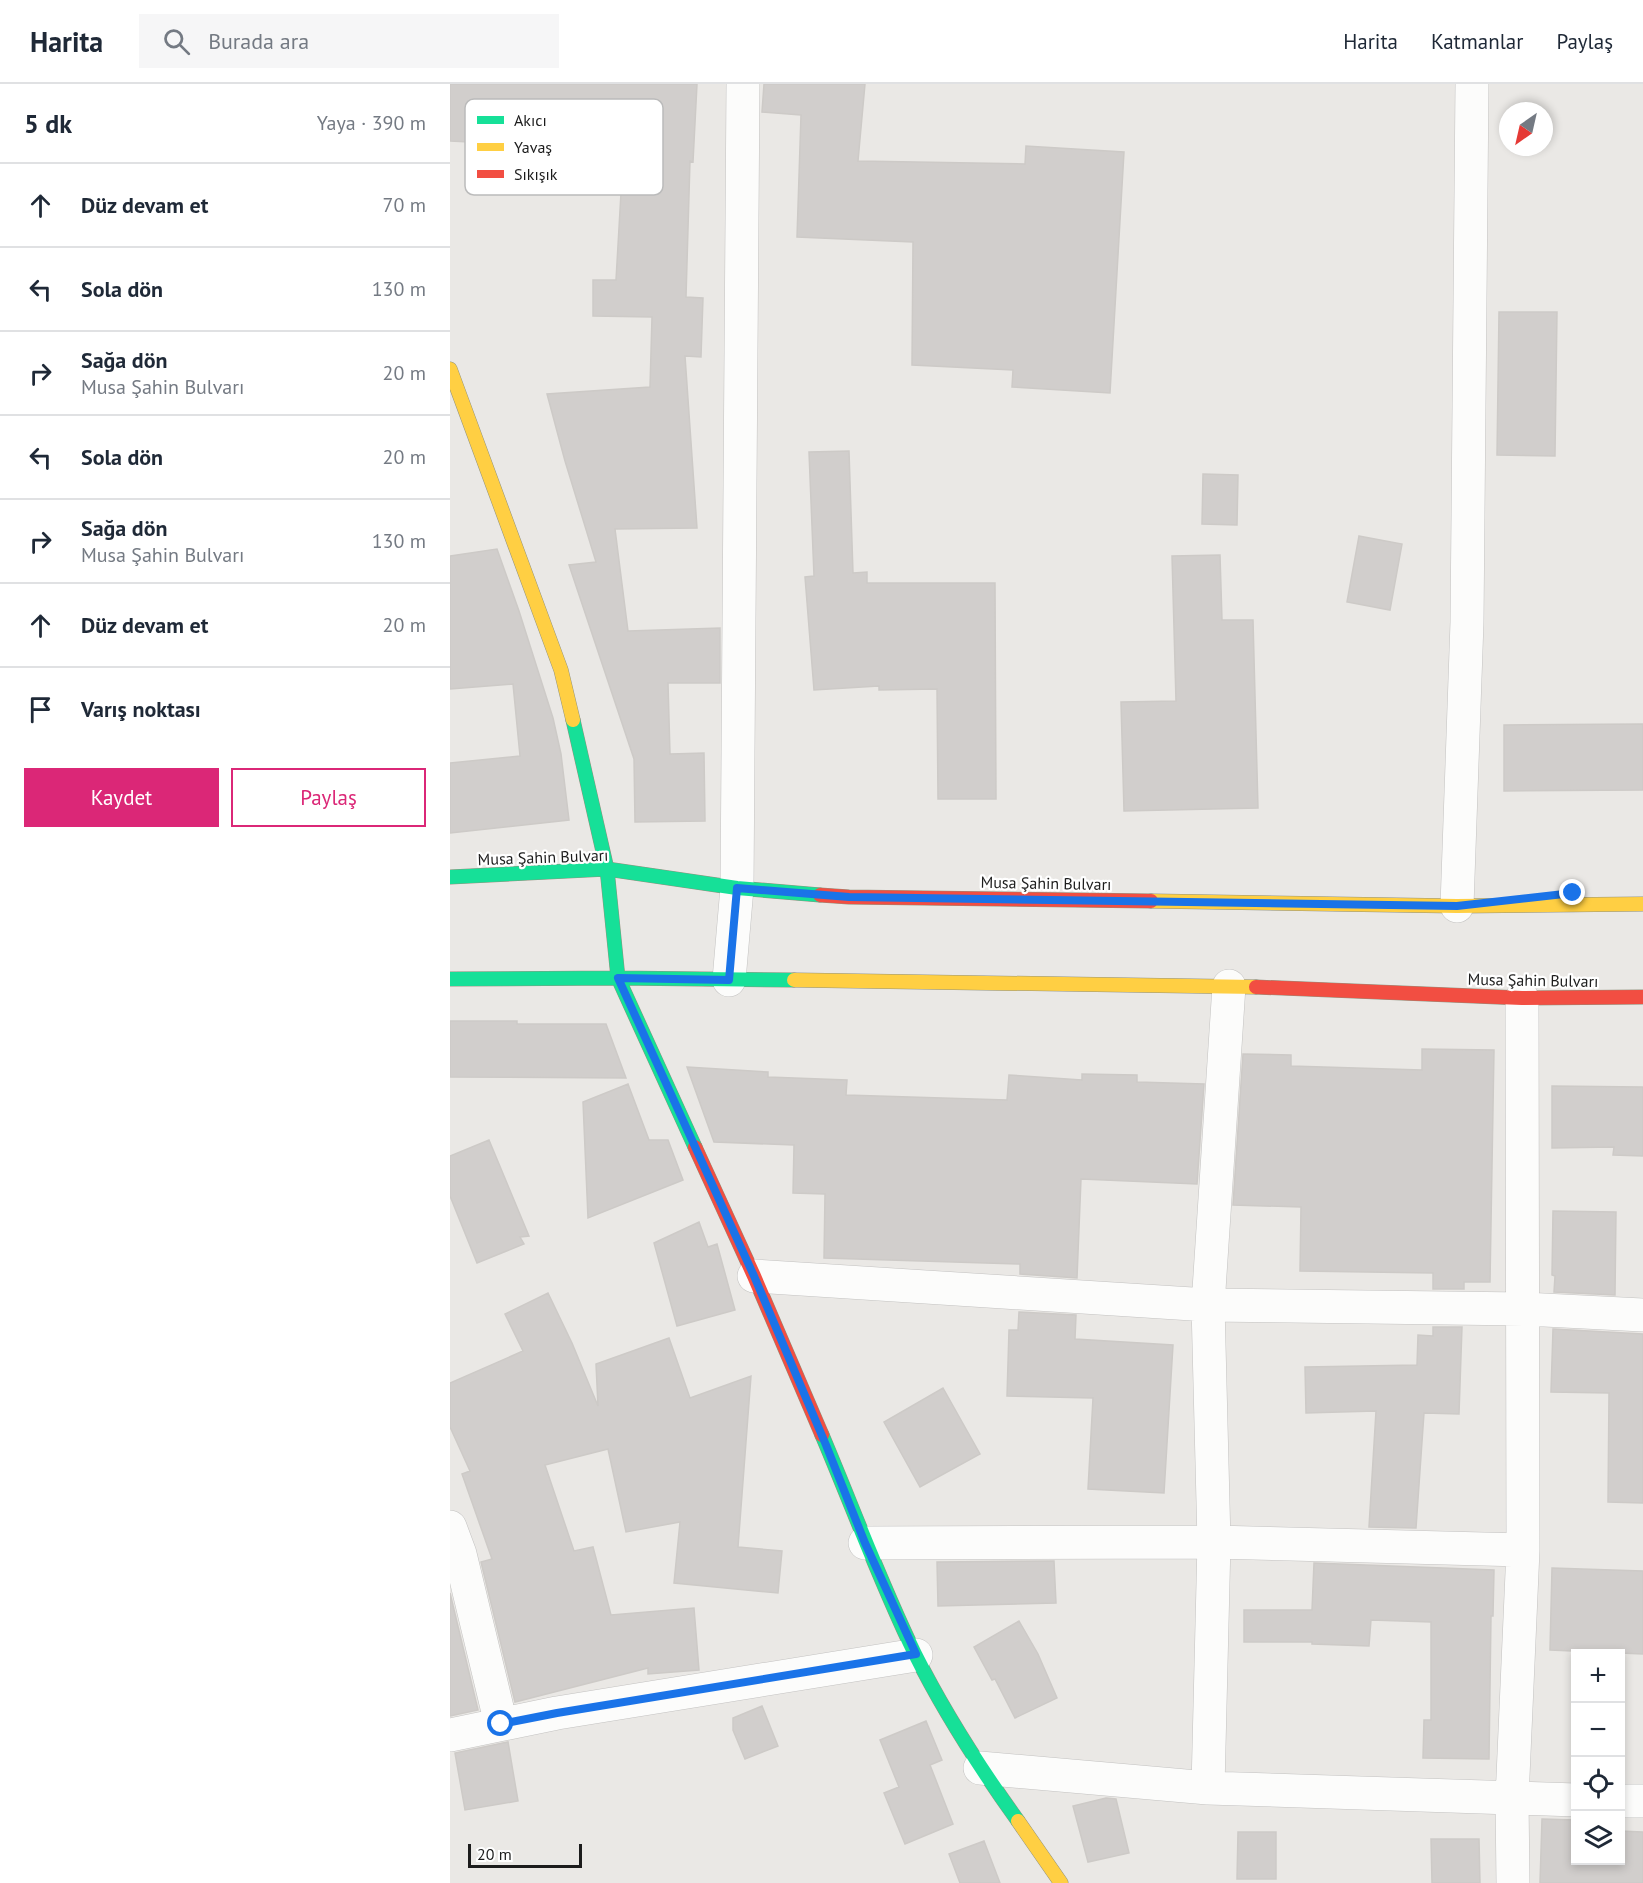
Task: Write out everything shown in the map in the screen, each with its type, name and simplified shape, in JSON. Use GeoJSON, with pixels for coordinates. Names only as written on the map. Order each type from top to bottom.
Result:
{"type":"FeatureCollection","features":[{"type":"Feature","properties":{"kind":"main road"},"geometry":{"type":"LineString","coordinates":[[450,369],[561,670],[607,870],[618,978],[754,1276],[865,1543],[916,1654],[980,1768],[1061,1883]]}},
{"type":"Feature","properties":{"kind":"main road","name":"Musa Şahin Bulvarı"},"geometry":{"type":"LineString","coordinates":[[450,877],[607,870],[737,888],[849,897],[1457,906],[1643,904]]}},
{"type":"Feature","properties":{"kind":"main road"},"geometry":{"type":"LineString","coordinates":[[1457,906],[1584,891]]}},
{"type":"Feature","properties":{"kind":"main road","name":"Musa Şahin Bulvarı"},"geometry":{"type":"LineString","coordinates":[[450,979],[618,978],[1229,986],[1522,998],[1643,997]]}},
{"type":"Feature","properties":{"kind":"street"},"geometry":{"type":"LineString","coordinates":[[729,980],[737,888],[743,84]]}},
{"type":"Feature","properties":{"kind":"street"},"geometry":{"type":"LineString","coordinates":[[1457,906],[1467,621],[1472,84]]}},
{"type":"Feature","properties":{"kind":"street"},"geometry":{"type":"LineString","coordinates":[[1208,1788],[1214,1542],[1208,1305],[1229,986]]}},
{"type":"Feature","properties":{"kind":"street"},"geometry":{"type":"LineString","coordinates":[[1513,1883],[1512,1799],[1523,1550],[1522,998]]}},
{"type":"Feature","properties":{"kind":"street"},"geometry":{"type":"LineString","coordinates":[[754,1276],[1208,1305],[1524,1310],[1643,1315]]}},
{"type":"Feature","properties":{"kind":"street"},"geometry":{"type":"LineString","coordinates":[[450,1527],[460,1554],[501,1724]]}},
{"type":"Feature","properties":{"kind":"street"},"geometry":{"type":"LineString","coordinates":[[865,1543],[1214,1542],[1523,1550]]}},
{"type":"Feature","properties":{"kind":"street"},"geometry":{"type":"LineString","coordinates":[[450,1735],[557,1713],[916,1654]]}},
{"type":"Feature","properties":{"kind":"street"},"geometry":{"type":"LineString","coordinates":[[980,1768],[1208,1788],[1571,1800]]}},
{"type":"Feature","properties":{"kind":"street"},"geometry":{"type":"LineString","coordinates":[[1625,1801],[1643,1801]]}},
{"type":"Feature","properties":{"kind":"building"},"geometry":{"type":"Polygon","coordinates":[[[450,84],[697,84],[693,162],[690,161],[686,297],[703,298],[701,357],[685,356],[697,528],[615,529],[628,631],[720,628],[720,683],[668,683],[670,754],[704,753],[705,821],[635,822],[634,759],[569,565],[596,562],[547,394],[650,387],[652,317],[593,316],[593,280],[616,280],[621,195],[663,195],[663,99],[465,99],[465,142],[450,141],[450,84]]]}},
{"type":"Feature","properties":{"kind":"building"},"geometry":{"type":"Polygon","coordinates":[[[764,84],[865,84],[858,161],[1025,164],[1026,146],[1124,152],[1110,393],[1012,387],[1013,370],[912,365],[913,242],[797,237],[801,115],[762,112],[764,84]]]}},
{"type":"Feature","properties":{"kind":"building"},"geometry":{"type":"Polygon","coordinates":[[[1499,312],[1557,312],[1555,456],[1497,455],[1499,312]]]}},
{"type":"Feature","properties":{"kind":"building"},"geometry":{"type":"Polygon","coordinates":[[[849,451],[853,573],[867,572],[867,583],[995,583],[996,799],[938,799],[937,689],[879,690],[879,686],[814,690],[805,577],[814,576],[809,452],[849,451]]]}},
{"type":"Feature","properties":{"kind":"building"},"geometry":{"type":"Polygon","coordinates":[[[1203,474],[1238,475],[1237,525],[1202,524],[1203,474]]]}},
{"type":"Feature","properties":{"kind":"building"},"geometry":{"type":"Polygon","coordinates":[[[1359,536],[1402,544],[1390,610],[1347,602],[1359,536]]]}},
{"type":"Feature","properties":{"kind":"building"},"geometry":{"type":"Polygon","coordinates":[[[497,549],[553,718],[561,754],[569,820],[450,833],[450,763],[520,756],[513,684],[450,689],[450,556],[497,549]]]}},
{"type":"Feature","properties":{"kind":"building"},"geometry":{"type":"Polygon","coordinates":[[[1220,555],[1222,620],[1253,620],[1258,808],[1124,811],[1121,702],[1176,701],[1172,556],[1220,555]]]}},
{"type":"Feature","properties":{"kind":"building"},"geometry":{"type":"Polygon","coordinates":[[[1643,724],[1643,790],[1504,791],[1504,725],[1643,724]]]}},
{"type":"Feature","properties":{"kind":"building"},"geometry":{"type":"Polygon","coordinates":[[[450,1021],[606,1024],[626,1078],[450,1077],[450,1021]]]}},
{"type":"Feature","properties":{"kind":"building"},"geometry":{"type":"Polygon","coordinates":[[[1422,1049],[1494,1050],[1490,1282],[1464,1282],[1464,1289],[1433,1289],[1433,1273],[1300,1271],[1301,1207],[1233,1205],[1243,1054],[1291,1055],[1291,1066],[1422,1070],[1422,1049]]]}},
{"type":"Feature","properties":{"kind":"building"},"geometry":{"type":"Polygon","coordinates":[[[687,1067],[768,1072],[768,1077],[847,1080],[846,1095],[1007,1100],[1009,1075],[1082,1080],[1082,1074],[1137,1075],[1137,1082],[1204,1084],[1197,1184],[1081,1179],[1077,1278],[1020,1274],[1020,1264],[824,1258],[825,1194],[793,1193],[794,1145],[714,1142],[687,1067]]]}},
{"type":"Feature","properties":{"kind":"building"},"geometry":{"type":"Polygon","coordinates":[[[628,1084],[649,1140],[668,1140],[683,1180],[588,1218],[583,1102],[628,1084]]]}},
{"type":"Feature","properties":{"kind":"building"},"geometry":{"type":"Polygon","coordinates":[[[1552,1086],[1643,1087],[1643,1156],[1613,1155],[1614,1147],[1552,1148],[1552,1086]]]}},
{"type":"Feature","properties":{"kind":"building"},"geometry":{"type":"Polygon","coordinates":[[[489,1140],[529,1236],[520,1237],[524,1244],[477,1263],[450,1196],[450,1156],[489,1140]]]}},
{"type":"Feature","properties":{"kind":"building"},"geometry":{"type":"Polygon","coordinates":[[[1553,1211],[1616,1212],[1615,1295],[1554,1292],[1553,1211]]]}},
{"type":"Feature","properties":{"kind":"building"},"geometry":{"type":"Polygon","coordinates":[[[699,1222],[708,1247],[717,1244],[735,1310],[677,1326],[654,1243],[699,1222]]]}},
{"type":"Feature","properties":{"kind":"building"},"geometry":{"type":"Polygon","coordinates":[[[548,1293],[598,1406],[596,1364],[669,1338],[690,1398],[751,1376],[738,1547],[782,1551],[778,1593],[674,1583],[680,1522],[626,1532],[608,1449],[545,1465],[574,1551],[593,1547],[611,1615],[694,1608],[699,1670],[648,1674],[648,1668],[515,1702],[481,1562],[492,1559],[462,1474],[470,1471],[450,1427],[450,1383],[523,1351],[505,1314],[548,1293]]]}},
{"type":"Feature","properties":{"kind":"building"},"geometry":{"type":"Polygon","coordinates":[[[1019,1312],[1076,1315],[1075,1339],[1173,1345],[1164,1493],[1088,1489],[1093,1398],[1007,1396],[1009,1330],[1018,1330],[1019,1312]]]}},
{"type":"Feature","properties":{"kind":"building"},"geometry":{"type":"Polygon","coordinates":[[[1433,1327],[1462,1327],[1459,1414],[1424,1413],[1416,1528],[1369,1527],[1376,1411],[1306,1413],[1305,1367],[1417,1365],[1418,1335],[1433,1336],[1433,1327]]]}},
{"type":"Feature","properties":{"kind":"building"},"geometry":{"type":"Polygon","coordinates":[[[1553,1329],[1643,1334],[1643,1503],[1608,1502],[1609,1393],[1551,1392],[1553,1329]]]}},
{"type":"Feature","properties":{"kind":"building"},"geometry":{"type":"Polygon","coordinates":[[[943,1388],[980,1454],[920,1487],[884,1422],[943,1388]]]}},
{"type":"Feature","properties":{"kind":"building"},"geometry":{"type":"Polygon","coordinates":[[[1054,1561],[1056,1603],[938,1606],[937,1562],[1054,1561]]]}},
{"type":"Feature","properties":{"kind":"building"},"geometry":{"type":"Polygon","coordinates":[[[1314,1563],[1494,1570],[1489,1759],[1423,1758],[1424,1720],[1431,1720],[1431,1622],[1371,1620],[1369,1646],[1312,1644],[1312,1642],[1244,1642],[1244,1610],[1312,1610],[1314,1563]]]}},
{"type":"Feature","properties":{"kind":"building"},"geometry":{"type":"Polygon","coordinates":[[[1552,1568],[1643,1571],[1643,1654],[1625,1653],[1625,1649],[1550,1650],[1552,1568]]]}},
{"type":"Feature","properties":{"kind":"building"},"geometry":{"type":"Polygon","coordinates":[[[450,1593],[478,1710],[450,1716],[450,1593]]]}},
{"type":"Feature","properties":{"kind":"building"},"geometry":{"type":"Polygon","coordinates":[[[1019,1621],[1038,1654],[1057,1698],[1015,1718],[995,1679],[992,1680],[974,1647],[1019,1621]]]}},
{"type":"Feature","properties":{"kind":"building"},"geometry":{"type":"Polygon","coordinates":[[[762,1706],[778,1746],[745,1759],[733,1730],[733,1718],[762,1706]]]}},
{"type":"Feature","properties":{"kind":"building"},"geometry":{"type":"Polygon","coordinates":[[[926,1721],[942,1760],[930,1765],[953,1824],[905,1844],[884,1793],[899,1787],[880,1740],[926,1721]]]}},
{"type":"Feature","properties":{"kind":"building"},"geometry":{"type":"Polygon","coordinates":[[[508,1742],[518,1801],[465,1810],[455,1753],[508,1742]]]}},
{"type":"Feature","properties":{"kind":"building"},"geometry":{"type":"Polygon","coordinates":[[[1106,1798],[1116,1799],[1129,1853],[1088,1862],[1073,1806],[1106,1798]]]}},
{"type":"Feature","properties":{"kind":"building"},"geometry":{"type":"Polygon","coordinates":[[[1542,1819],[1571,1820],[1571,1865],[1625,1865],[1625,1831],[1643,1832],[1643,1883],[1540,1883],[1542,1819]]]}},
{"type":"Feature","properties":{"kind":"building"},"geometry":{"type":"Polygon","coordinates":[[[1238,1832],[1276,1832],[1276,1879],[1237,1879],[1238,1832]]]}},
{"type":"Feature","properties":{"kind":"building"},"geometry":{"type":"Polygon","coordinates":[[[1431,1839],[1479,1839],[1480,1883],[1432,1883],[1431,1839]]]}},
{"type":"Feature","properties":{"kind":"building"},"geometry":{"type":"Polygon","coordinates":[[[984,1841],[1000,1883],[960,1883],[949,1854],[984,1841]]]}},
{"type":"Feature","properties":{"kind":"traffic: fast"},"geometry":{"type":"LineString","coordinates":[[573,720],[607,869],[618,978],[695,1147]]}},
{"type":"Feature","properties":{"kind":"traffic: fast"},"geometry":{"type":"LineString","coordinates":[[450,877],[607,869],[737,888],[820,895]]}},
{"type":"Feature","properties":{"kind":"traffic: fast"},"geometry":{"type":"LineString","coordinates":[[450,979],[794,980]]}},
{"type":"Feature","properties":{"kind":"traffic: fast"},"geometry":{"type":"LineString","coordinates":[[822,1435],[878,1572],[915,1654],[963,1739],[1018,1821]]}},
{"type":"Feature","properties":{"kind":"traffic: slow"},"geometry":{"type":"LineString","coordinates":[[450,369],[561,670],[573,720]]}},
{"type":"Feature","properties":{"kind":"traffic: slow"},"geometry":{"type":"LineString","coordinates":[[1151,901],[1457,906],[1643,904]]}},
{"type":"Feature","properties":{"kind":"traffic: slow"},"geometry":{"type":"LineString","coordinates":[[794,980],[1256,987]]}},
{"type":"Feature","properties":{"kind":"traffic: slow"},"geometry":{"type":"LineString","coordinates":[[1018,1821],[1061,1883]]}},
{"type":"Feature","properties":{"kind":"traffic: jam"},"geometry":{"type":"LineString","coordinates":[[820,895],[1151,901]]}},
{"type":"Feature","properties":{"kind":"traffic: jam"},"geometry":{"type":"LineString","coordinates":[[1256,987],[1522,998],[1643,997]]}},
{"type":"Feature","properties":{"kind":"traffic: jam"},"geometry":{"type":"LineString","coordinates":[[695,1147],[754,1276],[822,1435]]}},
{"type":"Feature","properties":{"kind":"route"},"geometry":{"type":"LineString","coordinates":[[501,1724],[916,1654],[865,1543],[754,1276],[618,978],[729,980],[737,888],[849,897],[1457,906],[1573,893]]}}]}
